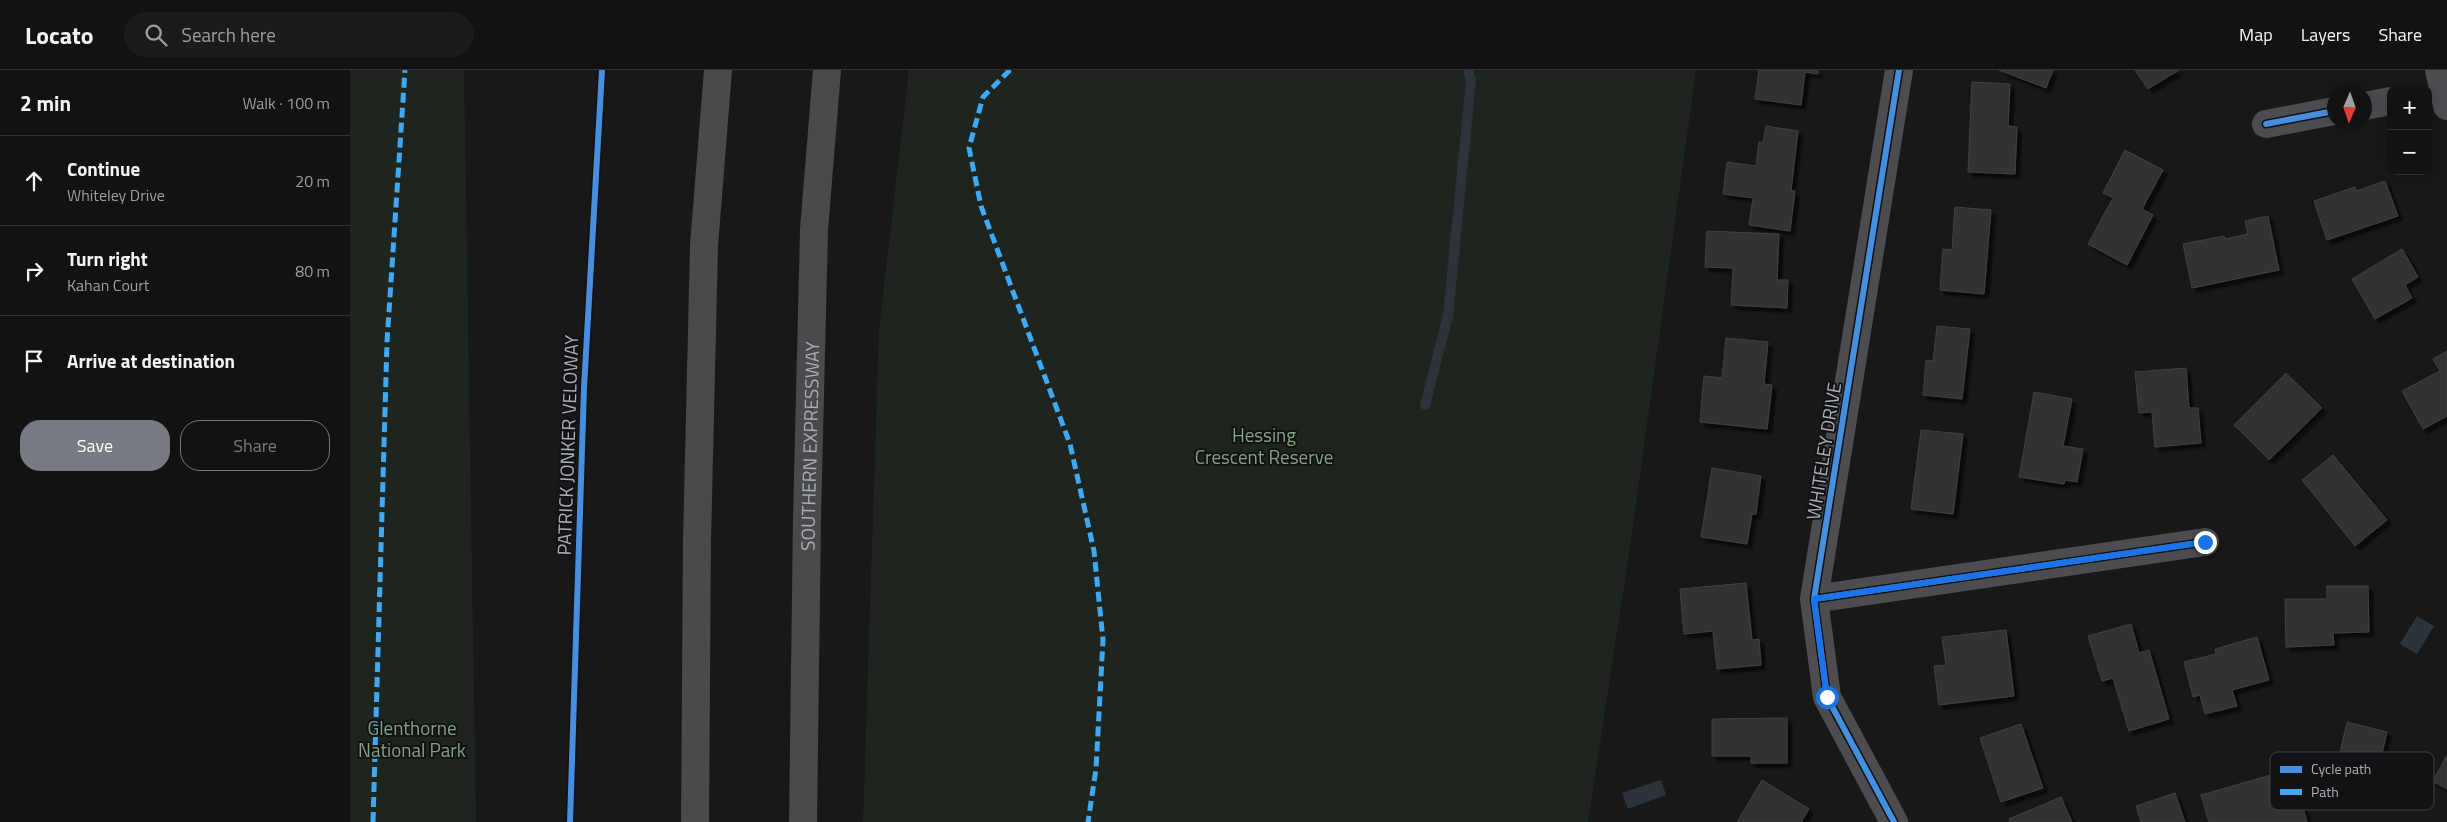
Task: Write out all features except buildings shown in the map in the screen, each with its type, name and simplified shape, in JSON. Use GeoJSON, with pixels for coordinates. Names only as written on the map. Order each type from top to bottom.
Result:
{"type":"FeatureCollection","features":[{"type":"Feature","properties":{"kind":"highway"},"geometry":{"type":"LineString","coordinates":[[695,822],[697,541],[704,246],[718,70]]}},
{"type":"Feature","properties":{"kind":"highway","name":"SOUTHERN EXPRESSWAY"},"geometry":{"type":"LineString","coordinates":[[803,822],[807,518],[814,230],[827,70]]}},
{"type":"Feature","properties":{"kind":"street","name":"WHITELEY DRIVE"},"geometry":{"type":"LineString","coordinates":[[1894,822],[1827,697],[1814,599],[1899,70]]}},
{"type":"Feature","properties":{"kind":"street"},"geometry":{"type":"LineString","coordinates":[[2372,105],[2387,102]]}},
{"type":"Feature","properties":{"kind":"street"},"geometry":{"type":"LineString","coordinates":[[2266,124],[2327,112]]}},
{"type":"Feature","properties":{"kind":"street"},"geometry":{"type":"LineString","coordinates":[[1814,599],[2205,542]]}},
{"type":"Feature","properties":{"kind":"green space","name":"Glenthorne National Park"},"geometry":{"type":"Polygon","coordinates":[[[350,70],[464,70],[476,822],[350,822],[350,70]]]}},
{"type":"Feature","properties":{"kind":"green space","name":"Hessing Crescent Reserve"},"geometry":{"type":"Polygon","coordinates":[[[909,70],[1696,70],[1631,540],[1588,822],[863,822],[879,330],[909,70]]]}},
{"type":"Feature","properties":{"kind":"shaded area"},"geometry":{"type":"Polygon","coordinates":[[[2417,616],[2434,626],[2417,654],[2400,644],[2417,616]]]}},
{"type":"Feature","properties":{"kind":"shaded area"},"geometry":{"type":"Polygon","coordinates":[[[1661,780],[1666,795],[1628,809],[1622,793],[1661,780]]]}},
{"type":"Feature","properties":{"kind":"waterway"},"geometry":{"type":"LineString","coordinates":[[1425,405],[1448,316],[1471,80],[1468,70]]}},
{"type":"Feature","properties":{"kind":"marked path"},"geometry":{"type":"LineString","coordinates":[[373,822],[387,342],[405,70]]}},
{"type":"Feature","properties":{"kind":"marked path"},"geometry":{"type":"LineString","coordinates":[[1010,70],[983,97],[969,148],[981,206],[1070,444],[1094,551],[1103,640],[1096,769],[1088,822]]}},
{"type":"Feature","properties":{"kind":"cycle path","name":"PATRICK JONKER VELOWAY"},"geometry":{"type":"LineString","coordinates":[[570,822],[584,388],[602,70]]}},
{"type":"Feature","properties":{"kind":"cycle path"},"geometry":{"type":"LineString","coordinates":[[1894,822],[1827,697],[1814,599],[1899,70]]}},
{"type":"Feature","properties":{"kind":"cycle path"},"geometry":{"type":"LineString","coordinates":[[2266,124],[2327,112]]}},
{"type":"Feature","properties":{"kind":"cycle path"},"geometry":{"type":"LineString","coordinates":[[1814,599],[2205,542]]}},
{"type":"Feature","properties":{"kind":"route"},"geometry":{"type":"LineString","coordinates":[[1827,697],[1814,599],[2205,542]]}}]}
